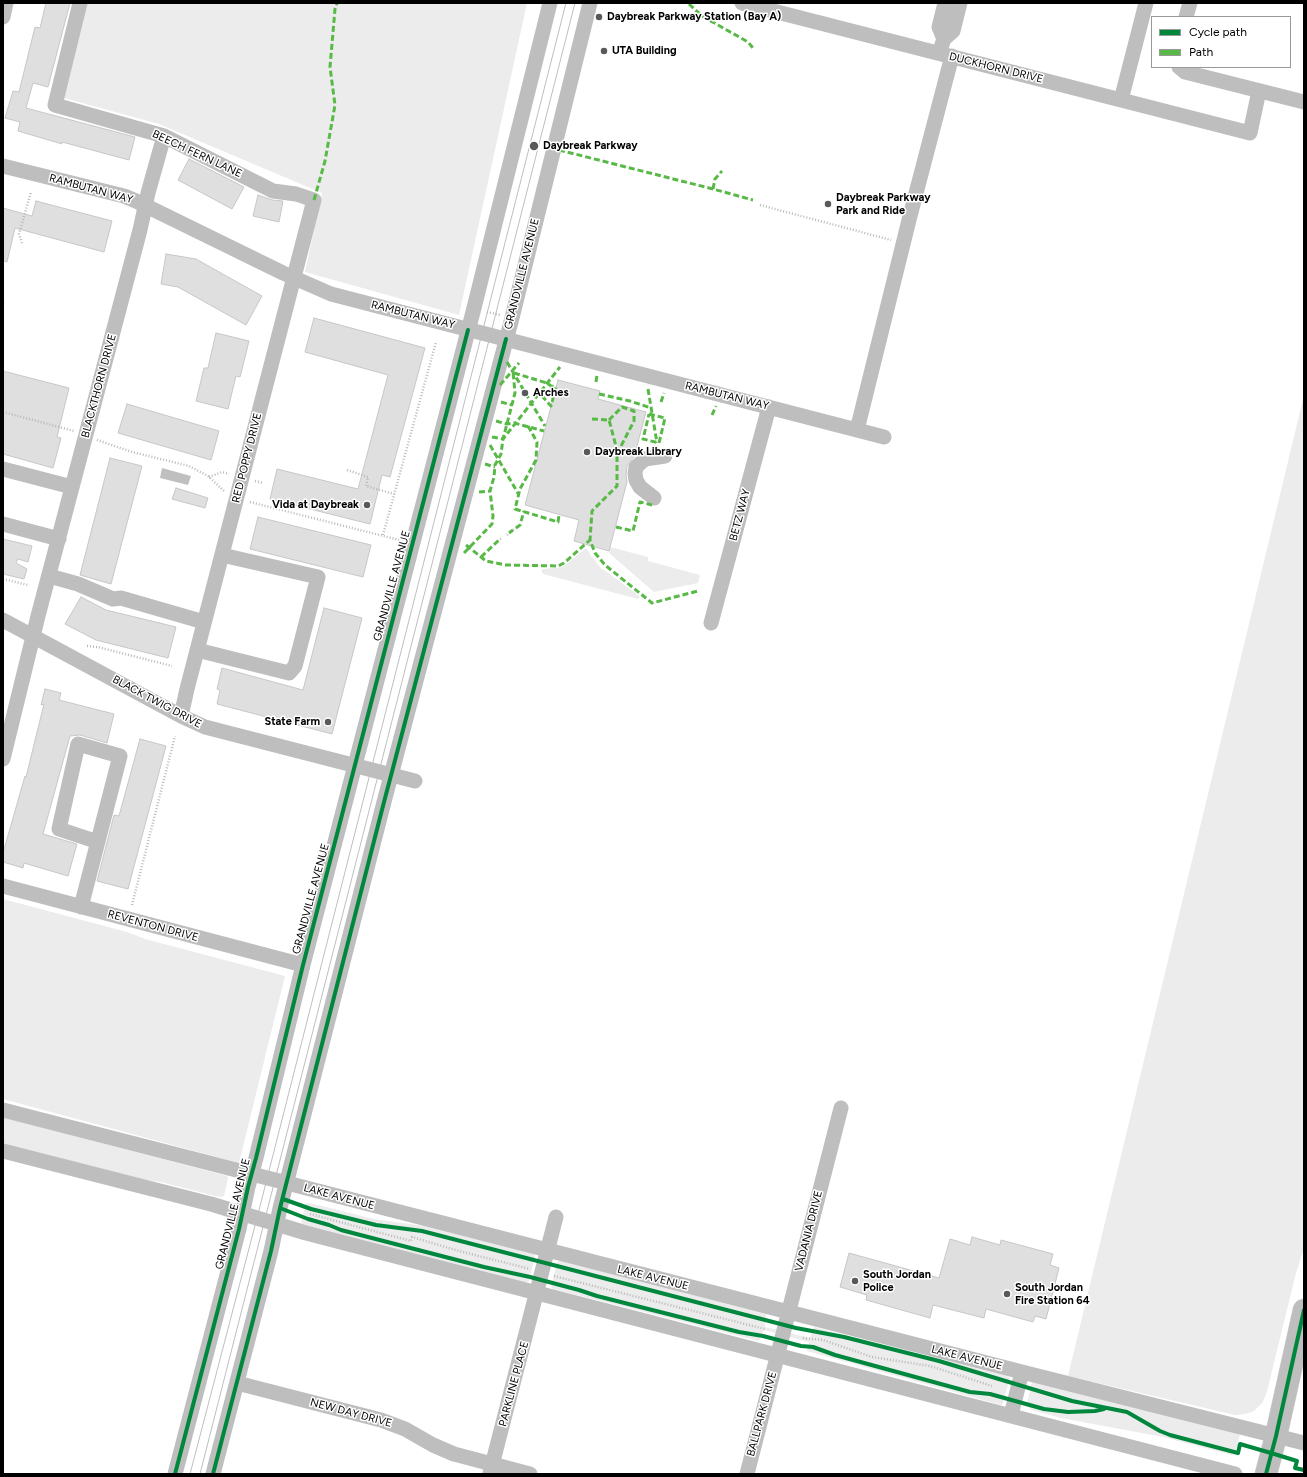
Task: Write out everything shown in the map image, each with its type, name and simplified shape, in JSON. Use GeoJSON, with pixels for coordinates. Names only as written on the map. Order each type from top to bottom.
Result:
{"type":"FeatureCollection","features":[{"type":"Feature","properties":{"kind":"highway"},"geometry":{"type":"LineString","coordinates":[[1266,1474],[1304,1310]]}},
{"type":"Feature","properties":{"kind":"street"},"geometry":{"type":"LineString","coordinates":[[3,17],[6,3]]}},
{"type":"Feature","properties":{"kind":"street","name":"BEECH FERN LANE"},"geometry":{"type":"LineString","coordinates":[[80,3],[55,105],[164,136],[273,191],[296,194],[314,200]]}},
{"type":"Feature","properties":{"kind":"street","name":"GRANDVILLE AVENUE"},"geometry":{"type":"LineString","coordinates":[[175,1474],[242,1214],[303,965],[468,330],[550,3]]}},
{"type":"Feature","properties":{"kind":"street","name":"GRANDVILLE AVENUE"},"geometry":{"type":"LineString","coordinates":[[213,1474],[391,775],[506,339],[590,3]]}},
{"type":"Feature","properties":{"kind":"street"},"geometry":{"type":"LineString","coordinates":[[945,3],[938,27],[945,50]]}},
{"type":"Feature","properties":{"kind":"street"},"geometry":{"type":"LineString","coordinates":[[857,430],[909,220],[945,50],[953,31],[960,3]]}},
{"type":"Feature","properties":{"kind":"street"},"geometry":{"type":"LineString","coordinates":[[1121,100],[1146,3]]}},
{"type":"Feature","properties":{"kind":"street"},"geometry":{"type":"LineString","coordinates":[[1186,16],[1190,3]]}},
{"type":"Feature","properties":{"kind":"street","name":"DUCKHORN DRIVE"},"geometry":{"type":"LineString","coordinates":[[747,4],[945,50],[1121,100],[1250,133],[1260,91]]}},
{"type":"Feature","properties":{"kind":"street"},"geometry":{"type":"LineString","coordinates":[[1180,68],[1185,72],[1304,102]]}},
{"type":"Feature","properties":{"kind":"street","name":"BLACKTHORN DRIVE"},"geometry":{"type":"LineString","coordinates":[[3,759],[72,487],[164,136]]}},
{"type":"Feature","properties":{"kind":"street","name":"RAMBUTAN WAY"},"geometry":{"type":"LineString","coordinates":[[3,166],[124,196],[294,278],[331,294],[884,437]]}},
{"type":"Feature","properties":{"kind":"street","name":"RED POPPY DRIVE"},"geometry":{"type":"LineString","coordinates":[[181,716],[314,200]]}},
{"type":"Feature","properties":{"kind":"street","name":"BETZ WAY"},"geometry":{"type":"LineString","coordinates":[[711,623],[770,407]]}},
{"type":"Feature","properties":{"kind":"street"},"geometry":{"type":"LineString","coordinates":[[654,498],[640,487],[636,480],[636,467],[644,459],[665,456]]}},
{"type":"Feature","properties":{"kind":"street"},"geometry":{"type":"LineString","coordinates":[[3,470],[72,487]]}},
{"type":"Feature","properties":{"kind":"street"},"geometry":{"type":"LineString","coordinates":[[3,524],[59,539]]}},
{"type":"Feature","properties":{"kind":"street"},"geometry":{"type":"LineString","coordinates":[[197,650],[289,673],[295,666],[318,577],[222,555]]}},
{"type":"Feature","properties":{"kind":"street"},"geometry":{"type":"LineString","coordinates":[[49,576],[78,584],[113,599],[121,598],[204,622]]}},
{"type":"Feature","properties":{"kind":"street","name":"BLACK TWIG DRIVE"},"geometry":{"type":"LineString","coordinates":[[3,620],[205,728],[414,781]]}},
{"type":"Feature","properties":{"kind":"street"},"geometry":{"type":"LineString","coordinates":[[81,907],[98,842],[120,756],[78,744],[58,830],[98,842]]}},
{"type":"Feature","properties":{"kind":"street","name":"REVENTON DRIVE"},"geometry":{"type":"LineString","coordinates":[[3,886],[303,965]]}},
{"type":"Feature","properties":{"kind":"street","name":"VADANIA DRIVE"},"geometry":{"type":"LineString","coordinates":[[778,1355],[841,1108]]}},
{"type":"Feature","properties":{"kind":"street","name":"LAKE AVENUE"},"geometry":{"type":"LineString","coordinates":[[3,1110],[547,1251],[1304,1443]]}},
{"type":"Feature","properties":{"kind":"street"},"geometry":{"type":"LineString","coordinates":[[3,1151],[158,1190],[306,1233],[1235,1474]]}},
{"type":"Feature","properties":{"kind":"street"},"geometry":{"type":"LineString","coordinates":[[537,1293],[556,1217]]}},
{"type":"Feature","properties":{"kind":"street","name":"PARKLINE PLACE"},"geometry":{"type":"LineString","coordinates":[[491,1469],[537,1293]]}},
{"type":"Feature","properties":{"kind":"street","name":"BALLPARK DRIVE"},"geometry":{"type":"LineString","coordinates":[[747,1474],[778,1355]]}},
{"type":"Feature","properties":{"kind":"street"},"geometry":{"type":"LineString","coordinates":[[1011,1415],[1022,1372]]}},
{"type":"Feature","properties":{"kind":"street","name":"NEW DAY DRIVE"},"geometry":{"type":"LineString","coordinates":[[237,1383],[381,1420],[405,1429],[433,1445],[491,1469],[530,1474]]}},
{"type":"Feature","properties":{"kind":"path"},"geometry":{"type":"LineString","coordinates":[[22,243],[19,234],[30,192]]}},
{"type":"Feature","properties":{"kind":"path"},"geometry":{"type":"LineString","coordinates":[[760,205],[886,239],[896,240]]}},
{"type":"Feature","properties":{"kind":"path"},"geometry":{"type":"LineString","coordinates":[[383,535],[436,342]]}},
{"type":"Feature","properties":{"kind":"path"},"geometry":{"type":"LineString","coordinates":[[3,412],[66,429],[132,452],[189,466],[209,477],[230,496]]}},
{"type":"Feature","properties":{"kind":"path"},"geometry":{"type":"LineString","coordinates":[[347,470],[368,477],[366,486],[394,494]]}},
{"type":"Feature","properties":{"kind":"path"},"geometry":{"type":"LineString","coordinates":[[209,477],[222,472]]}},
{"type":"Feature","properties":{"kind":"path"},"geometry":{"type":"LineString","coordinates":[[246,501],[399,540]]}},
{"type":"Feature","properties":{"kind":"path"},"geometry":{"type":"LineString","coordinates":[[3,579],[28,585]]}},
{"type":"Feature","properties":{"kind":"path"},"geometry":{"type":"LineString","coordinates":[[86,646],[98,647],[172,666]]}},
{"type":"Feature","properties":{"kind":"path"},"geometry":{"type":"LineString","coordinates":[[131,908],[175,736]]}},
{"type":"Feature","properties":{"kind":"path"},"geometry":{"type":"LineString","coordinates":[[310,1212],[331,1214]]}},
{"type":"Feature","properties":{"kind":"path"},"geometry":{"type":"LineString","coordinates":[[310,1212],[411,1241],[412,1237],[459,1251],[765,1329]]}},
{"type":"Feature","properties":{"kind":"path"},"geometry":{"type":"LineString","coordinates":[[803,1338],[823,1340],[872,1357],[930,1366],[992,1386]]}},
{"type":"Feature","properties":{"kind":"shaded area"},"geometry":{"type":"Polygon","coordinates":[[[86,3],[527,3],[459,315],[305,272],[322,193],[159,124],[64,98],[86,3]]]}},
{"type":"Feature","properties":{"kind":"shaded area"},"geometry":{"type":"Polygon","coordinates":[[[1304,395],[1304,1248],[1296,1273],[1263,1402],[1254,1411],[1246,1414],[1235,1415],[1068,1376],[1304,395]]]}},
{"type":"Feature","properties":{"kind":"shaded area"},"geometry":{"type":"Polygon","coordinates":[[[162,468],[191,476],[188,485],[160,478],[162,468]]]}},
{"type":"Feature","properties":{"kind":"shaded area"},"geometry":{"type":"Polygon","coordinates":[[[610,547],[648,557],[648,561],[700,575],[698,583],[654,592],[609,553],[610,547]]]}},
{"type":"Feature","properties":{"kind":"shaded area"},"geometry":{"type":"Polygon","coordinates":[[[586,548],[601,568],[640,597],[638,599],[543,574],[542,569],[563,567],[586,548]]]}},
{"type":"Feature","properties":{"kind":"shaded area"},"geometry":{"type":"Polygon","coordinates":[[[3,899],[285,976],[239,1163],[3,1099],[3,899]]]}},
{"type":"Feature","properties":{"kind":"shaded area"},"geometry":{"type":"Polygon","coordinates":[[[3,1117],[227,1176],[228,1178],[224,1196],[215,1196],[161,1182],[111,1175],[3,1148],[3,1117]]]}},
{"type":"Feature","properties":{"kind":"shaded area"},"geometry":{"type":"Polygon","coordinates":[[[306,1203],[374,1219],[424,1226],[534,1254],[535,1256],[529,1281],[526,1283],[308,1226],[301,1223],[306,1203]]]}},
{"type":"Feature","properties":{"kind":"shaded area"},"geometry":{"type":"Polygon","coordinates":[[[561,1261],[766,1314],[765,1327],[810,1338],[814,1327],[1007,1376],[1010,1378],[1003,1403],[1001,1405],[807,1351],[809,1342],[764,1330],[759,1341],[553,1289],[551,1287],[557,1262],[561,1261]]]}},
{"type":"Feature","properties":{"kind":"shaded area"},"geometry":{"type":"Polygon","coordinates":[[[1032,1381],[1240,1434],[1235,1454],[1232,1455],[1163,1437],[1061,1418],[1031,1410],[1027,1404],[1032,1381]]]}},
{"type":"Feature","properties":{"kind":"building"},"geometry":{"type":"Polygon","coordinates":[[[46,3],[70,3],[48,87],[33,83],[26,108],[135,137],[129,160],[62,142],[62,144],[18,131],[20,122],[5,118],[13,91],[19,92],[35,27],[40,28],[46,3]]]}},
{"type":"Feature","properties":{"kind":"building"},"geometry":{"type":"Polygon","coordinates":[[[189,159],[244,187],[232,209],[178,180],[189,159]]]}},
{"type":"Feature","properties":{"kind":"building"},"geometry":{"type":"Polygon","coordinates":[[[258,195],[272,200],[283,201],[279,222],[253,216],[258,195]]]}},
{"type":"Feature","properties":{"kind":"building"},"geometry":{"type":"Polygon","coordinates":[[[36,201],[112,221],[104,252],[15,228],[7,262],[3,261],[3,208],[32,216],[36,201]]]}},
{"type":"Feature","properties":{"kind":"building"},"geometry":{"type":"Polygon","coordinates":[[[166,254],[196,259],[262,296],[246,325],[178,287],[161,284],[166,254]]]}},
{"type":"Feature","properties":{"kind":"building"},"geometry":{"type":"Polygon","coordinates":[[[314,318],[425,348],[390,477],[382,475],[370,524],[270,499],[277,469],[358,489],[388,375],[305,352],[314,318]]]}},
{"type":"Feature","properties":{"kind":"building"},"geometry":{"type":"Polygon","coordinates":[[[216,333],[249,341],[240,377],[236,376],[228,409],[196,401],[204,368],[208,368],[216,333]]]}},
{"type":"Feature","properties":{"kind":"building"},"geometry":{"type":"Polygon","coordinates":[[[3,371],[69,388],[57,437],[61,438],[53,468],[3,454],[3,371]]]}},
{"type":"Feature","properties":{"kind":"building","name":"Daybreak Library"},"geometry":{"type":"Polygon","coordinates":[[[558,380],[600,391],[598,399],[646,412],[634,457],[627,466],[627,482],[609,551],[574,541],[579,520],[525,505],[558,380]]]}},
{"type":"Feature","properties":{"kind":"building"},"geometry":{"type":"Polygon","coordinates":[[[127,404],[219,431],[211,460],[118,433],[127,404]]]}},
{"type":"Feature","properties":{"kind":"building"},"geometry":{"type":"Polygon","coordinates":[[[110,458],[142,466],[111,584],[80,575],[110,458]]]}},
{"type":"Feature","properties":{"kind":"building"},"geometry":{"type":"Polygon","coordinates":[[[176,488],[208,498],[205,508],[172,499],[176,488]]]}},
{"type":"Feature","properties":{"kind":"building"},"geometry":{"type":"Polygon","coordinates":[[[258,517],[371,545],[363,577],[250,549],[258,517]]]}},
{"type":"Feature","properties":{"kind":"building"},"geometry":{"type":"Polygon","coordinates":[[[3,539],[32,546],[28,562],[18,559],[16,563],[27,569],[24,579],[3,574],[3,539]]]}},
{"type":"Feature","properties":{"kind":"building"},"geometry":{"type":"Polygon","coordinates":[[[81,597],[106,610],[176,627],[168,658],[96,640],[65,624],[81,597]]]}},
{"type":"Feature","properties":{"kind":"building"},"geometry":{"type":"Polygon","coordinates":[[[324,608],[362,618],[332,734],[217,704],[220,690],[217,689],[222,668],[303,690],[324,608]]]}},
{"type":"Feature","properties":{"kind":"building"},"geometry":{"type":"Polygon","coordinates":[[[45,689],[61,693],[59,700],[114,714],[107,743],[80,735],[70,736],[43,834],[77,844],[68,876],[24,863],[23,868],[3,862],[3,853],[25,776],[26,777],[44,704],[41,705],[45,689]]]}},
{"type":"Feature","properties":{"kind":"building"},"geometry":{"type":"Polygon","coordinates":[[[140,739],[166,746],[128,889],[97,881],[114,815],[119,816],[140,739]]]}},
{"type":"Feature","properties":{"kind":"building"},"geometry":{"type":"Polygon","coordinates":[[[972,1237],[1000,1245],[1001,1240],[1053,1254],[1050,1265],[1059,1268],[1046,1319],[1035,1316],[1033,1322],[986,1309],[984,1318],[933,1305],[930,1318],[866,1300],[867,1295],[840,1287],[849,1253],[939,1278],[950,1239],[970,1245],[972,1237]]]}},
{"type":"Feature","properties":{"kind":"tram line"},"geometry":{"type":"LineString","coordinates":[[190,1474],[257,1218],[566,3]]}},
{"type":"Feature","properties":{"kind":"tram line"},"geometry":{"type":"LineString","coordinates":[[200,1474],[575,3]]}},
{"type":"Feature","properties":{"kind":"marked path"},"geometry":{"type":"LineString","coordinates":[[314,200],[325,161],[335,105],[330,67],[335,9],[337,3]]}},
{"type":"Feature","properties":{"kind":"marked path"},"geometry":{"type":"LineString","coordinates":[[689,4],[702,16],[748,42],[753,48]]}},
{"type":"Feature","properties":{"kind":"marked path"},"geometry":{"type":"LineString","coordinates":[[559,150],[753,200]]}},
{"type":"Feature","properties":{"kind":"marked path"},"geometry":{"type":"LineString","coordinates":[[713,189],[715,179],[722,171]]}},
{"type":"Feature","properties":{"kind":"marked path"},"geometry":{"type":"LineString","coordinates":[[507,362],[545,426]]}},
{"type":"Feature","properties":{"kind":"marked path"},"geometry":{"type":"LineString","coordinates":[[500,385],[519,363]]}},
{"type":"Feature","properties":{"kind":"marked path"},"geometry":{"type":"LineString","coordinates":[[492,437],[503,439],[560,367]]}},
{"type":"Feature","properties":{"kind":"marked path"},"geometry":{"type":"LineString","coordinates":[[464,553],[492,524],[493,516],[490,491],[494,477],[495,465],[501,454],[503,439],[515,393],[513,371]]}},
{"type":"Feature","properties":{"kind":"marked path"},"geometry":{"type":"LineString","coordinates":[[514,373],[556,387],[551,406],[542,396],[547,391]]}},
{"type":"Feature","properties":{"kind":"marked path"},"geometry":{"type":"LineString","coordinates":[[596,382],[597,375]]}},
{"type":"Feature","properties":{"kind":"marked path"},"geometry":{"type":"LineString","coordinates":[[648,389],[657,443]]}},
{"type":"Feature","properties":{"kind":"marked path"},"geometry":{"type":"LineString","coordinates":[[661,402],[664,393]]}},
{"type":"Feature","properties":{"kind":"marked path"},"geometry":{"type":"LineString","coordinates":[[599,394],[630,401],[651,408]]}},
{"type":"Feature","properties":{"kind":"marked path"},"geometry":{"type":"LineString","coordinates":[[501,402],[512,405]]}},
{"type":"Feature","properties":{"kind":"marked path"},"geometry":{"type":"LineString","coordinates":[[712,415],[716,406]]}},
{"type":"Feature","properties":{"kind":"marked path"},"geometry":{"type":"LineString","coordinates":[[609,420],[622,407],[634,411],[634,421],[620,448],[617,450]]}},
{"type":"Feature","properties":{"kind":"marked path"},"geometry":{"type":"LineString","coordinates":[[649,414],[665,418],[659,443],[643,439],[649,414]]}},
{"type":"Feature","properties":{"kind":"marked path"},"geometry":{"type":"LineString","coordinates":[[592,419],[609,420],[617,450],[617,486],[592,511],[590,540],[595,553],[605,565],[652,603],[698,591]]}},
{"type":"Feature","properties":{"kind":"marked path"},"geometry":{"type":"LineString","coordinates":[[496,421],[507,424],[514,423],[544,431]]}},
{"type":"Feature","properties":{"kind":"marked path"},"geometry":{"type":"LineString","coordinates":[[528,426],[537,442],[536,460],[520,489],[515,509],[558,522],[559,515]]}},
{"type":"Feature","properties":{"kind":"marked path"},"geometry":{"type":"LineString","coordinates":[[490,445],[519,495]]}},
{"type":"Feature","properties":{"kind":"marked path"},"geometry":{"type":"LineString","coordinates":[[485,464],[495,467]]}},
{"type":"Feature","properties":{"kind":"marked path"},"geometry":{"type":"LineString","coordinates":[[479,492],[490,491]]}},
{"type":"Feature","properties":{"kind":"marked path"},"geometry":{"type":"LineString","coordinates":[[616,527],[633,531],[640,502],[652,505]]}},
{"type":"Feature","properties":{"kind":"marked path"},"geometry":{"type":"LineString","coordinates":[[516,528],[520,525],[524,511]]}},
{"type":"Feature","properties":{"kind":"marked path"},"geometry":{"type":"LineString","coordinates":[[509,533],[513,530]]}},
{"type":"Feature","properties":{"kind":"marked path"},"geometry":{"type":"LineString","coordinates":[[481,557],[500,539]]}},
{"type":"Feature","properties":{"kind":"marked path"},"geometry":{"type":"LineString","coordinates":[[466,545],[486,561],[506,565],[558,566],[564,563],[590,540]]}},
{"type":"Feature","properties":{"kind":"cycle path"},"geometry":{"type":"LineString","coordinates":[[175,1474],[239,1229],[303,965],[468,330]]}},
{"type":"Feature","properties":{"kind":"cycle path"},"geometry":{"type":"LineString","coordinates":[[213,1474],[271,1251],[280,1208],[384,802],[506,339]]}},
{"type":"Feature","properties":{"kind":"cycle path"},"geometry":{"type":"LineString","coordinates":[[283,1199],[311,1209],[376,1225],[422,1231],[796,1328],[844,1337],[939,1361],[1072,1401],[1127,1412],[1170,1435],[1238,1453],[1240,1444],[1271,1453],[1297,1461],[1295,1468],[1304,1470]]}},
{"type":"Feature","properties":{"kind":"cycle path"},"geometry":{"type":"LineString","coordinates":[[280,1208],[341,1230],[484,1267],[530,1277],[597,1296],[739,1332],[763,1336],[801,1346],[813,1347],[835,1355],[970,1392],[990,1394],[1044,1409],[1068,1412],[1095,1411],[1104,1409]]}},
{"type":"Feature","properties":{"kind":"cycle path"},"geometry":{"type":"LineString","coordinates":[[1266,1474],[1304,1310]]}},
{"type":"Feature","properties":{"kind":"place","name":"Daybreak Parkway Station (Bay A)"},"geometry":{"type":"Point","coordinates":[599,17]}},
{"type":"Feature","properties":{"kind":"place","name":"UTA Building"},"geometry":{"type":"Point","coordinates":[604,51]}},
{"type":"Feature","properties":{"kind":"place","name":"Daybreak Parkway"},"geometry":{"type":"Point","coordinates":[534,146]}},
{"type":"Feature","properties":{"kind":"place","name":"Daybreak Parkway Park and Ride"},"geometry":{"type":"Point","coordinates":[828,204]}},
{"type":"Feature","properties":{"kind":"place","name":"Arches"},"geometry":{"type":"Point","coordinates":[525,393]}},
{"type":"Feature","properties":{"kind":"place","name":"Daybreak Library"},"geometry":{"type":"Point","coordinates":[587,452]}},
{"type":"Feature","properties":{"kind":"place","name":"Vida at Daybreak"},"geometry":{"type":"Point","coordinates":[367,505]}},
{"type":"Feature","properties":{"kind":"place","name":"State Farm"},"geometry":{"type":"Point","coordinates":[328,722]}},
{"type":"Feature","properties":{"kind":"place","name":"South Jordan Police"},"geometry":{"type":"Point","coordinates":[855,1281]}},
{"type":"Feature","properties":{"kind":"place","name":"South Jordan Fire Station 64"},"geometry":{"type":"Point","coordinates":[1007,1294]}}]}
